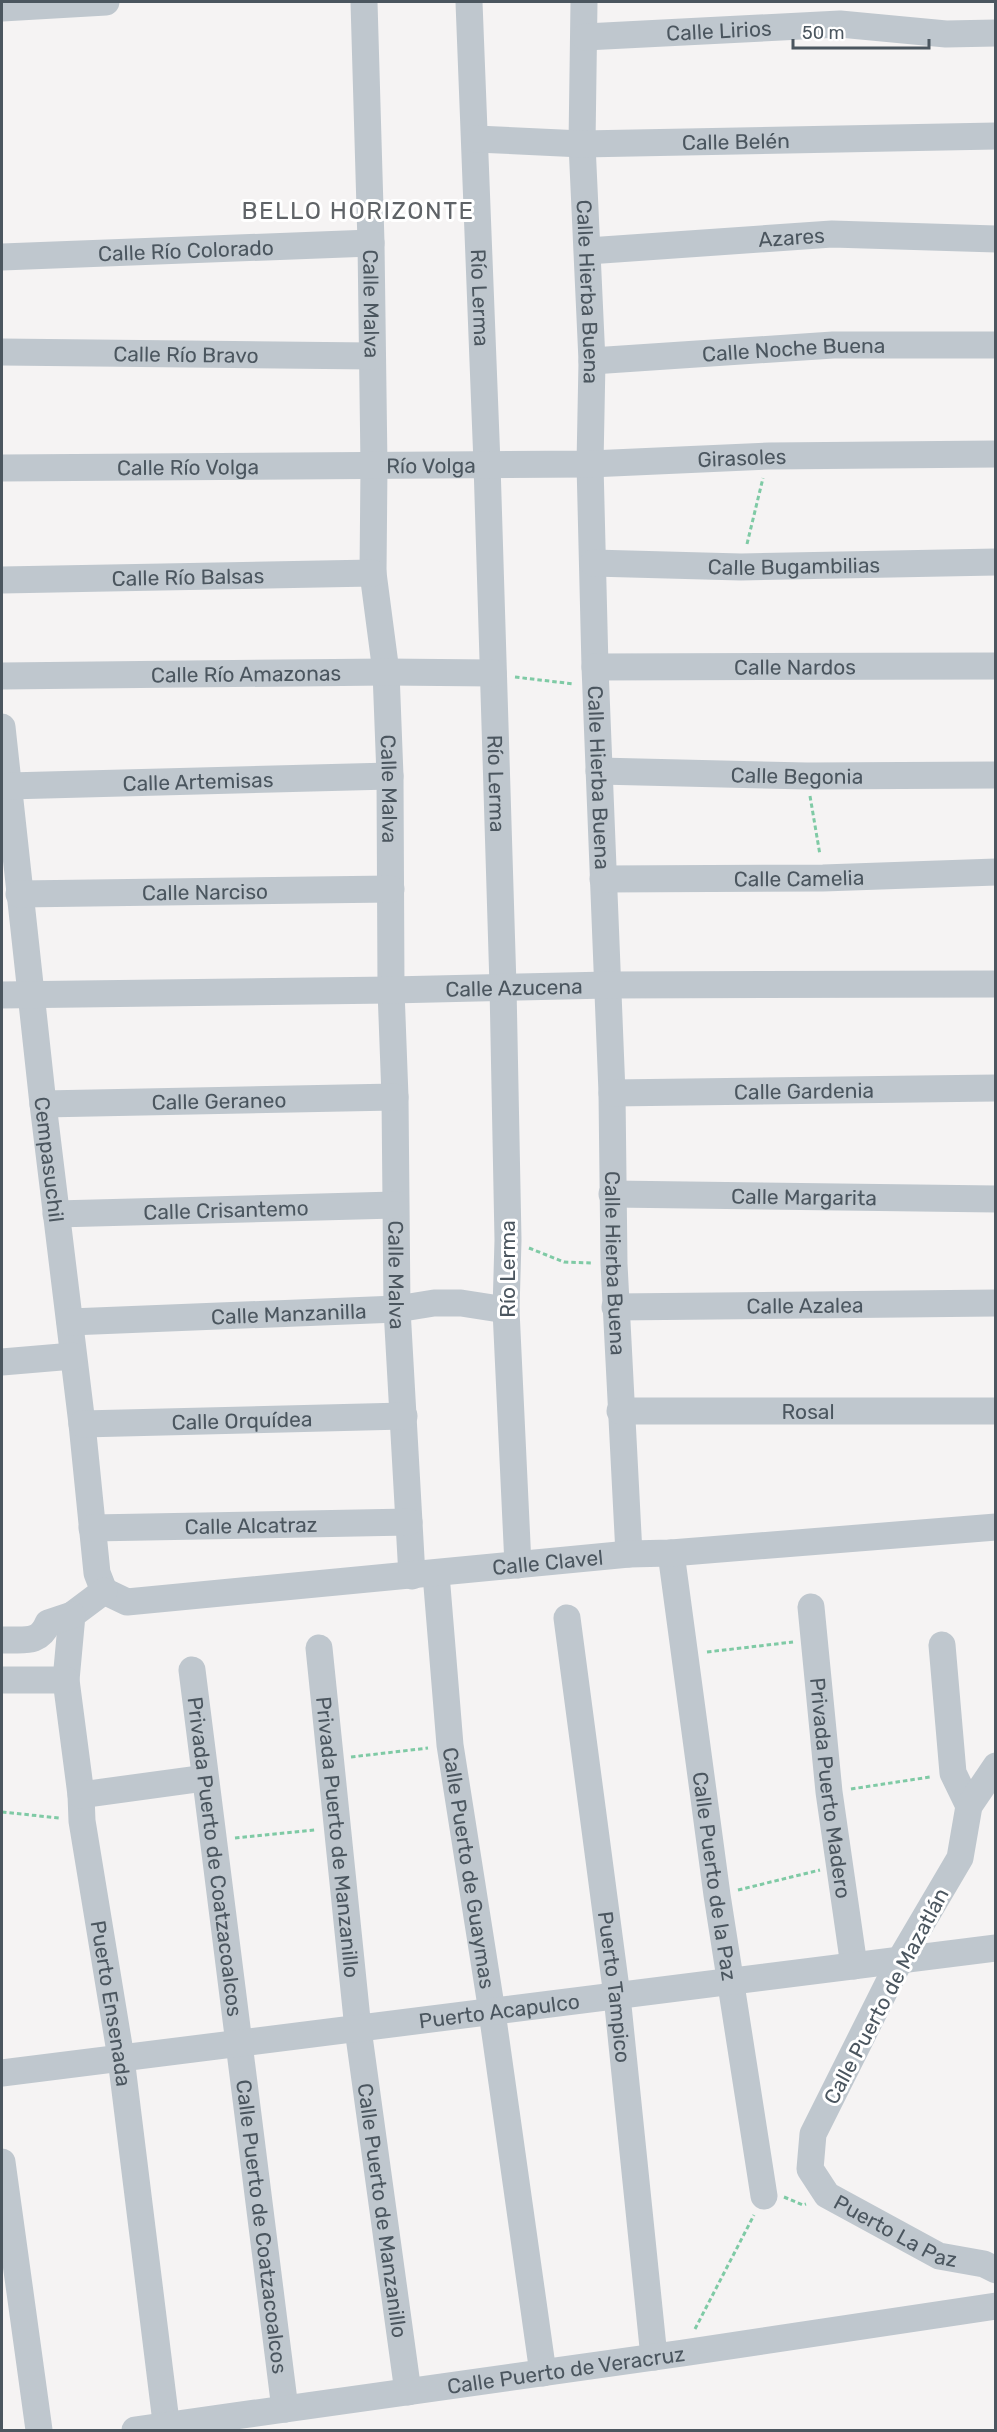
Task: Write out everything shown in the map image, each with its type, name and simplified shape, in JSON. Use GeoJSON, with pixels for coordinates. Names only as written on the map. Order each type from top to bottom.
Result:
{"type":"FeatureCollection","features":[{"type":"Feature","properties":{"kind":"street"},"geometry":{"type":"LineString","coordinates":[[2,8],[105,2]]}},
{"type":"Feature","properties":{"kind":"street","name":"Calle Malva"},"geometry":{"type":"LineString","coordinates":[[364,2],[371,243],[373,573],[386,672],[390,776],[391,990],[395,1097],[397,1309],[409,1522],[424,1575]]}},
{"type":"Feature","properties":{"kind":"street","name":"Río Lerma"},"geometry":{"type":"LineString","coordinates":[[469,2],[488,465],[503,986],[508,1240],[506,1310],[518,1565]]}},
{"type":"Feature","properties":{"kind":"street","name":"Calle Hierba Buena"},"geometry":{"type":"LineString","coordinates":[[584,2],[582,144],[592,361],[590,465],[595,677],[612,1093],[615,1307],[629,1554]]}},
{"type":"Feature","properties":{"kind":"street","name":"Calle Lirios"},"geometry":{"type":"LineString","coordinates":[[585,37],[840,24],[946,34],[996,33]]}},
{"type":"Feature","properties":{"kind":"street","name":"Calle Belén"},"geometry":{"type":"LineString","coordinates":[[476,139],[582,144],[996,136]]}},
{"type":"Feature","properties":{"kind":"street","name":"Azares"},"geometry":{"type":"LineString","coordinates":[[588,251],[832,234],[996,239]]}},
{"type":"Feature","properties":{"kind":"street","name":"Calle Río Colorado"},"geometry":{"type":"LineString","coordinates":[[2,257],[371,243]]}},
{"type":"Feature","properties":{"kind":"street","name":"Calle Noche Buena"},"geometry":{"type":"LineString","coordinates":[[592,361],[833,345],[996,345]]}},
{"type":"Feature","properties":{"kind":"street","name":"Calle Río Bravo"},"geometry":{"type":"LineString","coordinates":[[2,352],[372,356]]}},
{"type":"Feature","properties":{"kind":"street","name":"Girasoles"},"geometry":{"type":"LineString","coordinates":[[488,465],[590,465],[769,456],[996,454]]}},
{"type":"Feature","properties":{"kind":"street","name":"Río Volga"},"geometry":{"type":"LineString","coordinates":[[374,466],[488,465]]}},
{"type":"Feature","properties":{"kind":"street","name":"Calle Río Volga"},"geometry":{"type":"LineString","coordinates":[[2,468],[374,466]]}},
{"type":"Feature","properties":{"kind":"street","name":"Calle Bugambilias"},"geometry":{"type":"LineString","coordinates":[[593,563],[741,567],[996,562]]}},
{"type":"Feature","properties":{"kind":"street","name":"Calle Río Balsas"},"geometry":{"type":"LineString","coordinates":[[2,580],[373,573]]}},
{"type":"Feature","properties":{"kind":"street","name":"Calle Nardos"},"geometry":{"type":"LineString","coordinates":[[595,677],[996,666]]}},
{"type":"Feature","properties":{"kind":"street","name":"Calle Río Amazonas"},"geometry":{"type":"LineString","coordinates":[[2,676],[386,672],[493,674]]}},
{"type":"Feature","properties":{"kind":"street","name":"Cempasuchil"},"geometry":{"type":"LineString","coordinates":[[2,727],[97,1573],[104,1591]]}},
{"type":"Feature","properties":{"kind":"street","name":"Calle Begonia"},"geometry":{"type":"LineString","coordinates":[[599,771],[807,776],[996,775]]}},
{"type":"Feature","properties":{"kind":"street","name":"Calle Artemisas"},"geometry":{"type":"LineString","coordinates":[[8,786],[390,776]]}},
{"type":"Feature","properties":{"kind":"street","name":"Calle Camelia"},"geometry":{"type":"LineString","coordinates":[[603,879],[823,878],[996,872]]}},
{"type":"Feature","properties":{"kind":"street","name":"Calle Narciso"},"geometry":{"type":"LineString","coordinates":[[19,894],[391,889]]}},
{"type":"Feature","properties":{"kind":"street","name":"Calle Azucena"},"geometry":{"type":"LineString","coordinates":[[2,995],[391,990],[503,986],[996,984]]}},
{"type":"Feature","properties":{"kind":"street","name":"Calle Gardenia"},"geometry":{"type":"LineString","coordinates":[[612,1093],[996,1088]]}},
{"type":"Feature","properties":{"kind":"street","name":"Calle Geraneo"},"geometry":{"type":"LineString","coordinates":[[43,1104],[395,1097]]}},
{"type":"Feature","properties":{"kind":"street","name":"Calle Margarita"},"geometry":{"type":"LineString","coordinates":[[612,1194],[996,1199]]}},
{"type":"Feature","properties":{"kind":"street","name":"Calle Crisantemo"},"geometry":{"type":"LineString","coordinates":[[56,1214],[395,1205]]}},
{"type":"Feature","properties":{"kind":"street","name":"Calle Manzanilla"},"geometry":{"type":"LineString","coordinates":[[70,1322],[397,1309],[434,1303],[461,1303],[506,1310]]}},
{"type":"Feature","properties":{"kind":"street","name":"Calle Azalea"},"geometry":{"type":"LineString","coordinates":[[615,1307],[996,1303]]}},
{"type":"Feature","properties":{"kind":"street"},"geometry":{"type":"LineString","coordinates":[[2,1362],[73,1356]]}},
{"type":"Feature","properties":{"kind":"street","name":"Rosal"},"geometry":{"type":"LineString","coordinates":[[620,1411],[996,1411]]}},
{"type":"Feature","properties":{"kind":"street","name":"Calle Orquídea"},"geometry":{"type":"LineString","coordinates":[[82,1424],[404,1416]]}},
{"type":"Feature","properties":{"kind":"street","name":"Calle Alcatraz"},"geometry":{"type":"LineString","coordinates":[[92,1528],[409,1522]]}},
{"type":"Feature","properties":{"kind":"street","name":"Calle Clavel"},"geometry":{"type":"LineString","coordinates":[[104,1591],[127,1602],[629,1554],[671,1553],[996,1527]]}},
{"type":"Feature","properties":{"kind":"street","name":"Calle Puerto de la Paz"},"geometry":{"type":"LineString","coordinates":[[671,1553],[717,1895],[764,2196]]}},
{"type":"Feature","properties":{"kind":"street","name":"Calle Puerto de Guaymas"},"geometry":{"type":"LineString","coordinates":[[424,1575],[492,2012],[543,2373]]}},
{"type":"Feature","properties":{"kind":"street"},"geometry":{"type":"LineString","coordinates":[[2,1640],[36,1639],[44,1635],[48,1623],[72,1616],[104,1591]]}},
{"type":"Feature","properties":{"kind":"street","name":"Privada Puerto Madero"},"geometry":{"type":"LineString","coordinates":[[811,1607],[829,1792],[854,1966]]}},
{"type":"Feature","properties":{"kind":"street","name":"Puerto Ensenada"},"geometry":{"type":"LineString","coordinates":[[72,1616],[66,1680],[81,1808],[121,2058],[167,2428]]}},
{"type":"Feature","properties":{"kind":"street","name":"Puerto Tampico"},"geometry":{"type":"LineString","coordinates":[[567,1618],[617,1996],[654,2358]]}},
{"type":"Feature","properties":{"kind":"street"},"geometry":{"type":"LineString","coordinates":[[942,1645],[953,1773],[969,1806]]}},
{"type":"Feature","properties":{"kind":"street","name":"Privada Puerto de Manzanillo"},"geometry":{"type":"LineString","coordinates":[[318,1648],[358,2029]]}},
{"type":"Feature","properties":{"kind":"street","name":"Privada Puerto de Coatzacoalcos"},"geometry":{"type":"LineString","coordinates":[[192,1670],[212,1840],[241,2043]]}},
{"type":"Feature","properties":{"kind":"street"},"geometry":{"type":"LineString","coordinates":[[2,1680],[66,1680]]}},
{"type":"Feature","properties":{"kind":"street","name":"Calle Puerto de Mazatlán"},"geometry":{"type":"LineString","coordinates":[[827,2195],[810,2169],[813,2134],[900,1960],[960,1858],[969,1806],[996,1766]]}},
{"type":"Feature","properties":{"kind":"street"},"geometry":{"type":"LineString","coordinates":[[81,1808],[205,1778]]}},
{"type":"Feature","properties":{"kind":"street","name":"Puerto Acapulco"},"geometry":{"type":"LineString","coordinates":[[2,2073],[996,1948]]}},
{"type":"Feature","properties":{"kind":"street","name":"Calle Puerto de Manzanillo"},"geometry":{"type":"LineString","coordinates":[[358,2029],[408,2392]]}},
{"type":"Feature","properties":{"kind":"street","name":"Calle Puerto de Coatzacoalcos"},"geometry":{"type":"LineString","coordinates":[[241,2043],[285,2409]]}},
{"type":"Feature","properties":{"kind":"street"},"geometry":{"type":"LineString","coordinates":[[2,2162],[39,2430]]}},
{"type":"Feature","properties":{"kind":"street","name":"Puerto La Paz"},"geometry":{"type":"LineString","coordinates":[[827,2195],[939,2256],[984,2264],[996,2270]]}},
{"type":"Feature","properties":{"kind":"street","name":"Calle Puerto de Veracruz"},"geometry":{"type":"LineString","coordinates":[[135,2430],[167,2428],[285,2409],[654,2358],[996,2306]]}},
{"type":"Feature","properties":{"kind":"path"},"geometry":{"type":"LineString","coordinates":[[741,567],[769,456]]}},
{"type":"Feature","properties":{"kind":"path"},"geometry":{"type":"LineString","coordinates":[[493,674],[595,677]]}},
{"type":"Feature","properties":{"kind":"path"},"geometry":{"type":"LineString","coordinates":[[807,776],[823,878]]}},
{"type":"Feature","properties":{"kind":"path"},"geometry":{"type":"LineString","coordinates":[[508,1240],[564,1262],[614,1264]]}},
{"type":"Feature","properties":{"kind":"path"},"geometry":{"type":"LineString","coordinates":[[686,1654],[813,1639]]}},
{"type":"Feature","properties":{"kind":"path"},"geometry":{"type":"LineString","coordinates":[[330,1759],[450,1745]]}},
{"type":"Feature","properties":{"kind":"path"},"geometry":{"type":"LineString","coordinates":[[829,1792],[953,1773]]}},
{"type":"Feature","properties":{"kind":"path"},"geometry":{"type":"LineString","coordinates":[[2,1812],[81,1808]]}},
{"type":"Feature","properties":{"kind":"path"},"geometry":{"type":"LineString","coordinates":[[212,1840],[338,1827]]}},
{"type":"Feature","properties":{"kind":"path"},"geometry":{"type":"LineString","coordinates":[[717,1895],[839,1866]]}},
{"type":"Feature","properties":{"kind":"path","name":"Puerto La Paz"},"geometry":{"type":"LineString","coordinates":[[764,2196],[778,2194],[803,2205],[827,2195]]}},
{"type":"Feature","properties":{"kind":"path"},"geometry":{"type":"LineString","coordinates":[[683,2353],[764,2196]]}},
{"type":"Feature","properties":{"kind":"district","name":"BELLO HORIZONTE"},"geometry":{"type":"Point","coordinates":[358,211]}}]}
